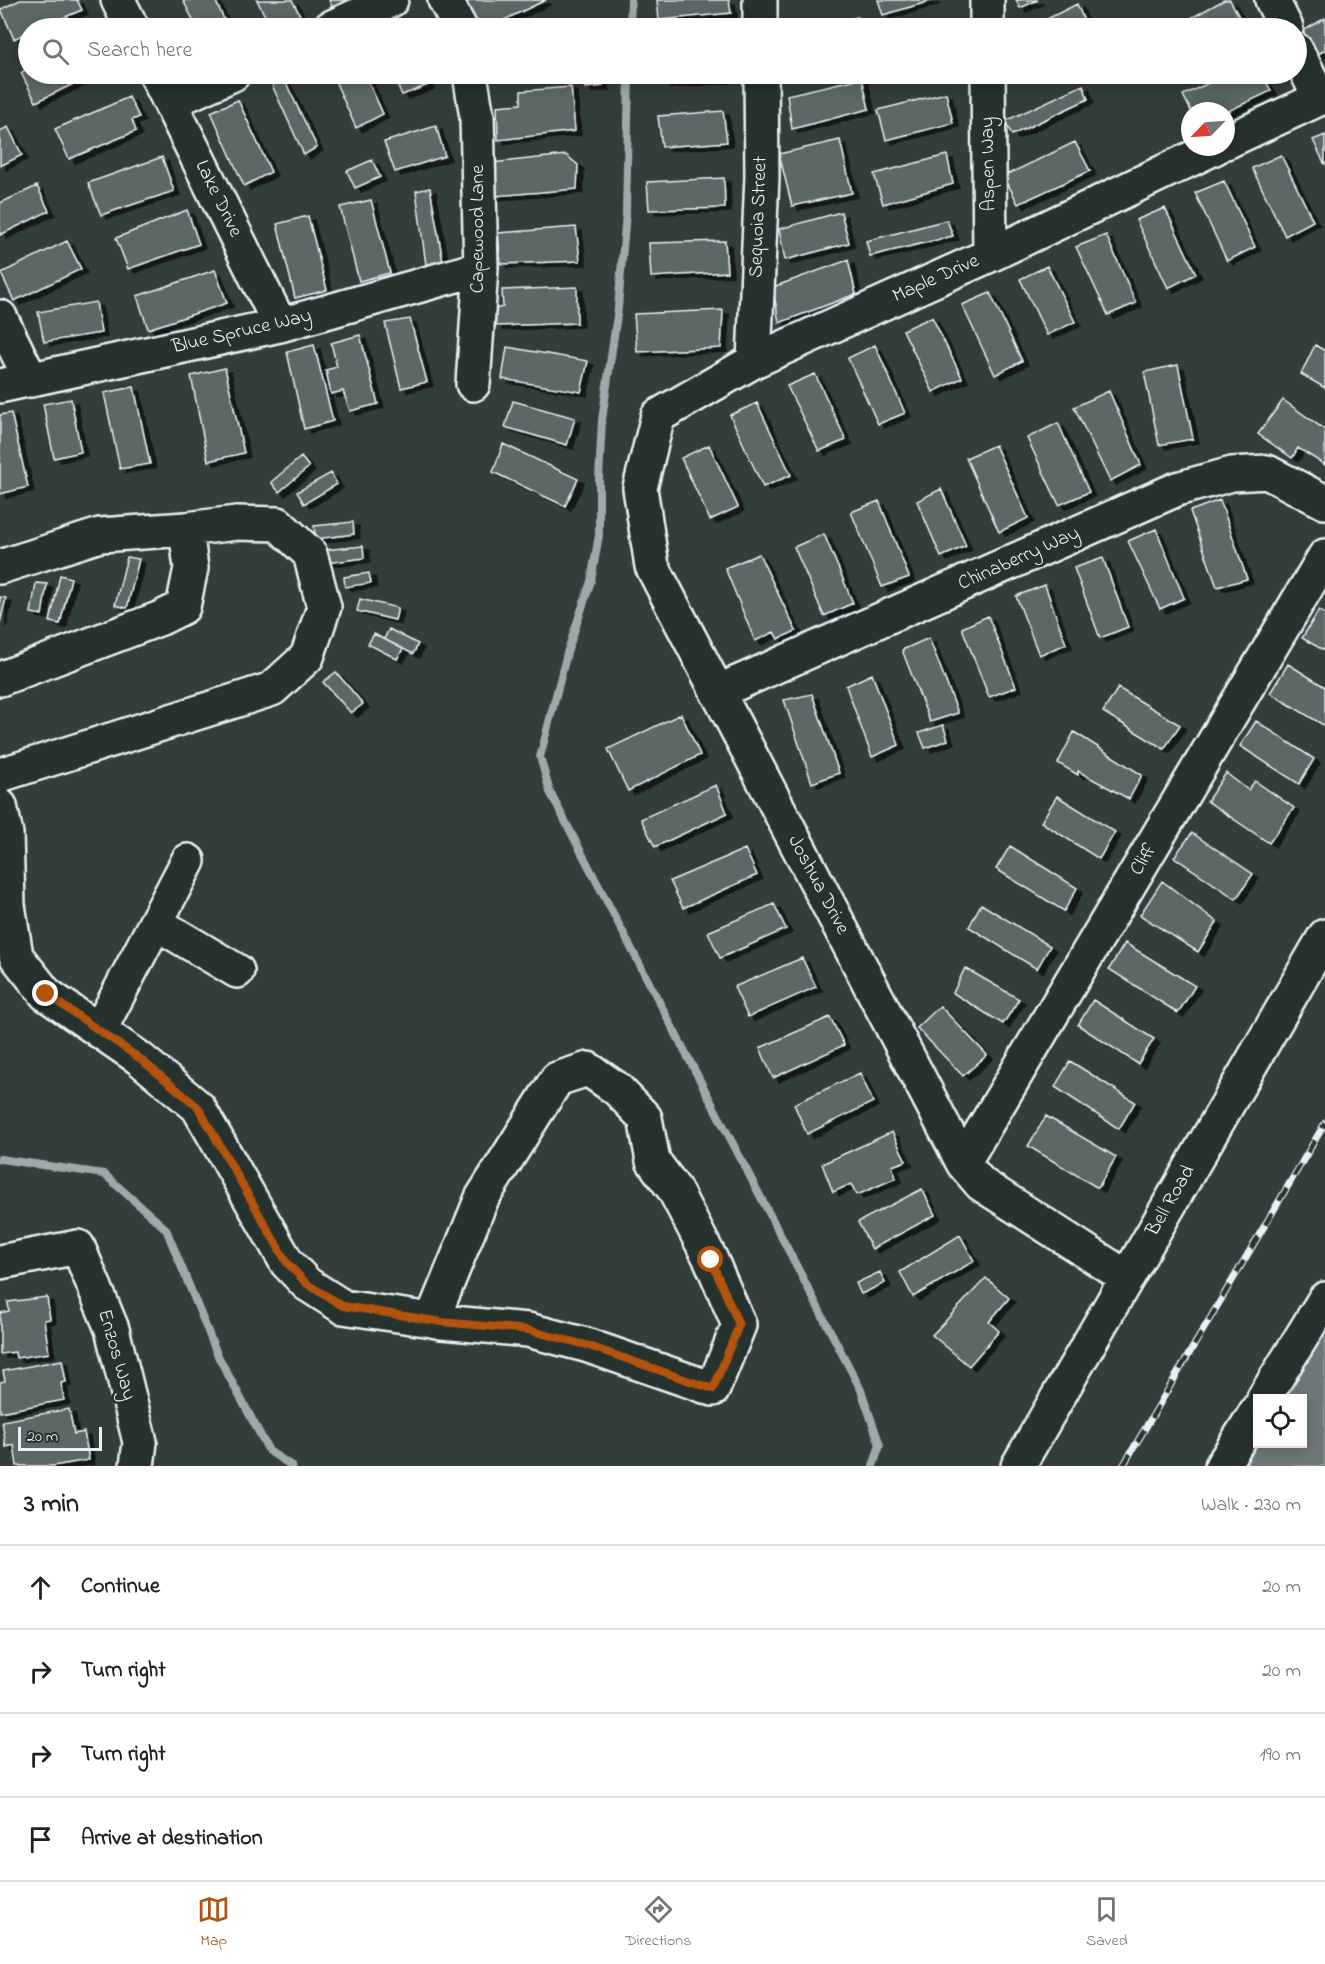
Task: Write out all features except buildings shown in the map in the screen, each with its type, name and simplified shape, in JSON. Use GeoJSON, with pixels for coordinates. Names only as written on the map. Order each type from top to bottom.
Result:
{"type":"FeatureCollection","features":[{"type":"Feature","properties":{"kind":"street"},"geometry":{"type":"LineString","coordinates":[[118,0],[127,18]]}},
{"type":"Feature","properties":{"kind":"street"},"geometry":{"type":"LineString","coordinates":[[352,18],[391,0]]}},
{"type":"Feature","properties":{"kind":"street"},"geometry":{"type":"LineString","coordinates":[[445,0],[455,18]]}},
{"type":"Feature","properties":{"kind":"street"},"geometry":{"type":"LineString","coordinates":[[760,0],[760,18]]}},
{"type":"Feature","properties":{"kind":"street"},"geometry":{"type":"LineString","coordinates":[[987,0],[987,18]]}},
{"type":"Feature","properties":{"kind":"street"},"geometry":{"type":"LineString","coordinates":[[1272,0],[1281,18]]}},
{"type":"Feature","properties":{"kind":"street"},"geometry":{"type":"LineString","coordinates":[[1235,138],[1323,97],[1307,69]]}},
{"type":"Feature","properties":{"kind":"street","name":"Lake Drive"},"geometry":{"type":"LineString","coordinates":[[161,84],[280,325]]}},
{"type":"Feature","properties":{"kind":"street"},"geometry":{"type":"LineString","coordinates":[[171,102],[211,84]]}},
{"type":"Feature","properties":{"kind":"street","name":"Capewood Lane"},"geometry":{"type":"LineString","coordinates":[[472,84],[477,117],[481,268],[472,384]]}},
{"type":"Feature","properties":{"kind":"street","name":"Sequoia Street"},"geometry":{"type":"LineString","coordinates":[[754,361],[762,176],[761,84]]}},
{"type":"Feature","properties":{"kind":"street","name":"Aspen Way"},"geometry":{"type":"LineString","coordinates":[[988,84],[990,255]]}},
{"type":"Feature","properties":{"kind":"street","name":"Maple Drive"},"geometry":{"type":"LineString","coordinates":[[658,416],[754,361],[990,255],[1197,156]]}},
{"type":"Feature","properties":{"kind":"street","name":"Blue Spruce Way"},"geometry":{"type":"LineString","coordinates":[[16,383],[280,325],[481,268]]}},
{"type":"Feature","properties":{"kind":"street"},"geometry":{"type":"LineString","coordinates":[[0,317],[16,383]]}},
{"type":"Feature","properties":{"kind":"street","name":"Joshua Drive"},"geometry":{"type":"LineString","coordinates":[[658,416],[639,488],[652,566],[963,1163],[981,1184],[1126,1277]]}},
{"type":"Feature","properties":{"kind":"street","name":"Chinaberry Way"},"geometry":{"type":"LineString","coordinates":[[717,693],[1177,489],[1232,474],[1267,472],[1325,502]]}},
{"type":"Feature","properties":{"kind":"street"},"geometry":{"type":"LineString","coordinates":[[0,567],[100,535],[237,523],[278,524],[310,554],[324,607],[307,657],[272,689],[0,775]]}},
{"type":"Feature","properties":{"kind":"street"},"geometry":{"type":"LineString","coordinates":[[0,679],[161,618],[183,607],[191,568],[186,529]]}},
{"type":"Feature","properties":{"kind":"street","name":"Cliff"},"geometry":{"type":"LineString","coordinates":[[963,1163],[1325,556]]}},
{"type":"Feature","properties":{"kind":"street"},"geometry":{"type":"LineString","coordinates":[[0,806],[6,834],[8,905],[16,956],[46,994],[139,1058],[198,1107],[287,1263],[307,1284],[343,1306],[432,1320],[528,1330],[586,1345],[713,1389],[739,1325],[711,1260],[674,1189],[653,1161],[645,1118],[617,1089],[588,1069],[557,1079],[482,1198],[432,1320]]}},
{"type":"Feature","properties":{"kind":"street"},"geometry":{"type":"LineString","coordinates":[[99,1030],[188,861]]}},
{"type":"Feature","properties":{"kind":"street"},"geometry":{"type":"LineString","coordinates":[[156,923],[237,971]]}},
{"type":"Feature","properties":{"kind":"street","name":"Bell Road"},"geometry":{"type":"LineString","coordinates":[[1018,1466],[1325,936]]}},
{"type":"Feature","properties":{"kind":"street","name":"Enzos Way"},"geometry":{"type":"LineString","coordinates":[[0,1262],[78,1247],[112,1329],[140,1442],[136,1466]]}},
{"type":"Feature","properties":{"kind":"street"},"geometry":{"type":"LineString","coordinates":[[1266,1394],[1325,1299]]}},
{"type":"Feature","properties":{"kind":"street"},"geometry":{"type":"LineString","coordinates":[[1222,1466],[1253,1416]]}},
{"type":"Feature","properties":{"kind":"shaded area"},"geometry":{"type":"Polygon","coordinates":[[[1325,1331],[1325,1466],[1245,1466],[1256,1448],[1307,1448],[1307,1394],[1287,1394],[1325,1331]]]}},
{"type":"Feature","properties":{"kind":"waterway"},"geometry":{"type":"LineString","coordinates":[[630,18],[631,0]]}},
{"type":"Feature","properties":{"kind":"waterway"},"geometry":{"type":"LineString","coordinates":[[629,84],[626,213],[618,308],[602,420],[599,535],[591,581],[567,653],[540,757],[550,792],[861,1390],[880,1445],[873,1466]]}},
{"type":"Feature","properties":{"kind":"waterway"},"geometry":{"type":"LineString","coordinates":[[0,1159],[104,1174],[166,1229],[218,1356],[269,1451],[292,1466]]}},
{"type":"Feature","properties":{"kind":"railway"},"geometry":{"type":"LineString","coordinates":[[1123,1466],[1325,1123]]}},
{"type":"Feature","properties":{"kind":"route"},"geometry":{"type":"LineString","coordinates":[[46,994],[139,1058],[198,1107],[287,1263],[307,1284],[343,1306],[442,1322],[528,1330],[586,1345],[713,1389],[739,1325],[711,1260]]}}]}
